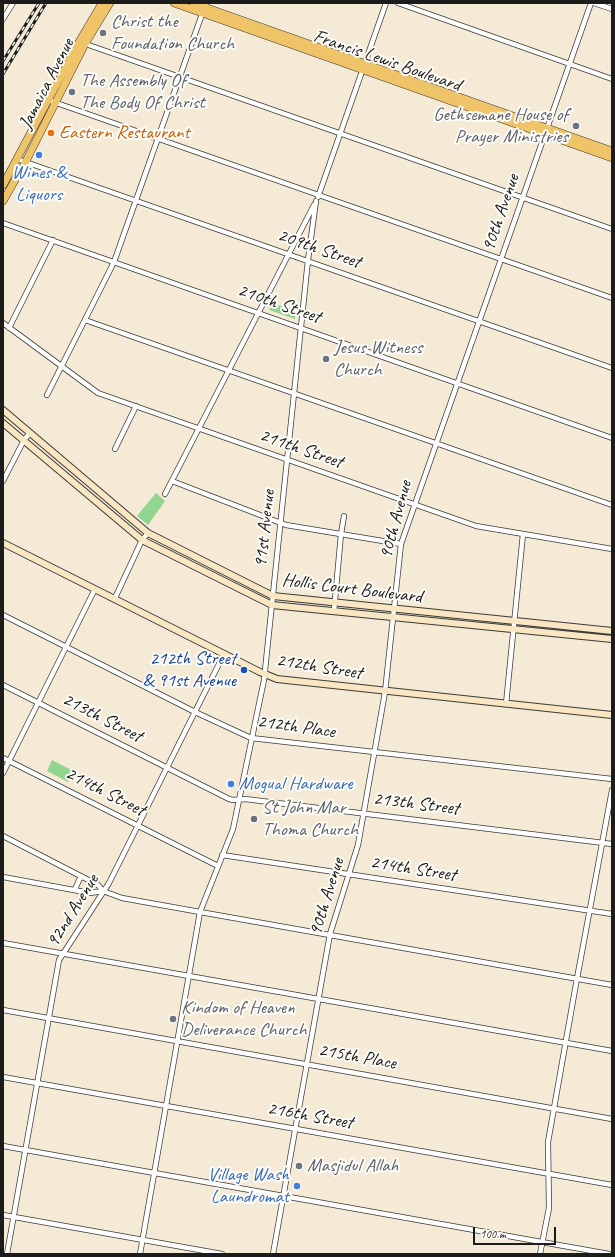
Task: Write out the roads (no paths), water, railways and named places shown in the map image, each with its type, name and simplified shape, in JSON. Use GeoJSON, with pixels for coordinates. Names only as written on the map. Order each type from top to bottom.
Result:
{"type":"FeatureCollection","features":[{"type":"Feature","properties":{"kind":"main road","name":"Jamaica Avenue"},"geometry":{"type":"LineString","coordinates":[[3,185],[52,101],[102,3]]}},
{"type":"Feature","properties":{"kind":"main road","name":"Jamaica Avenue"},"geometry":{"type":"LineString","coordinates":[[82,43],[110,3]]}},
{"type":"Feature","properties":{"kind":"main road","name":"Francis Lewis Boulevard"},"geometry":{"type":"LineString","coordinates":[[174,3],[205,8]]}},
{"type":"Feature","properties":{"kind":"main road","name":"Francis Lewis Boulevard"},"geometry":{"type":"LineString","coordinates":[[192,3],[546,131],[612,158]]}},
{"type":"Feature","properties":{"kind":"main road","name":"Jamaica Avenue"},"geometry":{"type":"LineString","coordinates":[[3,201],[25,163],[52,101]]}},
{"type":"Feature","properties":{"kind":"main road","name":"Francis Lewis Boulevard"},"geometry":{"type":"LineString","coordinates":[[546,131],[612,151]]}},
{"type":"Feature","properties":{"kind":"main road","name":"Hollis Court Boulevard"},"geometry":{"type":"LineString","coordinates":[[3,410],[29,434],[72,468],[148,533],[273,596],[393,608],[472,618],[612,631]]}},
{"type":"Feature","properties":{"kind":"main road","name":"Hollis Court Boulevard"},"geometry":{"type":"LineString","coordinates":[[3,423],[142,540],[272,605],[612,639]]}},
{"type":"Feature","properties":{"kind":"main road"},"geometry":{"type":"LineString","coordinates":[[65,476],[72,468]]}},
{"type":"Feature","properties":{"kind":"main road"},"geometry":{"type":"LineString","coordinates":[[105,509],[110,501]]}},
{"type":"Feature","properties":{"kind":"main road","name":"212th Street"},"geometry":{"type":"LineString","coordinates":[[3,542],[224,654],[277,679],[384,692],[612,715]]}},
{"type":"Feature","properties":{"kind":"main road"},"geometry":{"type":"LineString","coordinates":[[187,563],[190,554]]}},
{"type":"Feature","properties":{"kind":"main road"},"geometry":{"type":"LineString","coordinates":[[230,585],[234,576]]}},
{"type":"Feature","properties":{"kind":"main road"},"geometry":{"type":"LineString","coordinates":[[435,621],[436,614]]}},
{"type":"Feature","properties":{"kind":"main road"},"geometry":{"type":"LineString","coordinates":[[472,618],[472,625]]}},
{"type":"Feature","properties":{"kind":"main road"},"geometry":{"type":"LineString","coordinates":[[559,626],[559,634]]}},
{"type":"Feature","properties":{"kind":"main road"},"geometry":{"type":"LineString","coordinates":[[593,630],[593,637]]}},
{"type":"Feature","properties":{"kind":"street"},"geometry":{"type":"LineString","coordinates":[[3,19],[13,3]]}},
{"type":"Feature","properties":{"kind":"street"},"geometry":{"type":"LineString","coordinates":[[165,494],[316,201],[386,3]]}},
{"type":"Feature","properties":{"kind":"street"},"geometry":{"type":"LineString","coordinates":[[398,3],[612,79]]}},
{"type":"Feature","properties":{"kind":"street","name":"90th Avenue"},"geometry":{"type":"LineString","coordinates":[[273,1254],[330,934],[358,845],[364,813],[384,692],[401,544],[435,443],[591,3]]}},
{"type":"Feature","properties":{"kind":"street"},"geometry":{"type":"LineString","coordinates":[[594,3],[612,9]]}},
{"type":"Feature","properties":{"kind":"street"},"geometry":{"type":"LineString","coordinates":[[47,395],[114,262],[205,8]]}},
{"type":"Feature","properties":{"kind":"street"},"geometry":{"type":"LineString","coordinates":[[82,43],[180,76],[612,229]]}},
{"type":"Feature","properties":{"kind":"street"},"geometry":{"type":"LineString","coordinates":[[52,101],[612,298]]}},
{"type":"Feature","properties":{"kind":"street","name":"209th Street"},"geometry":{"type":"LineString","coordinates":[[17,159],[612,368]]}},
{"type":"Feature","properties":{"kind":"street","name":"91st Avenue"},"geometry":{"type":"LineString","coordinates":[[222,855],[233,829],[264,674],[308,260],[316,201]]}},
{"type":"Feature","properties":{"kind":"street","name":"210th Street"},"geometry":{"type":"LineString","coordinates":[[3,223],[612,438]]}},
{"type":"Feature","properties":{"kind":"street"},"geometry":{"type":"LineString","coordinates":[[9,328],[53,240]]}},
{"type":"Feature","properties":{"kind":"street"},"geometry":{"type":"LineString","coordinates":[[85,320],[229,372],[612,505]]}},
{"type":"Feature","properties":{"kind":"street","name":"211th Street"},"geometry":{"type":"LineString","coordinates":[[3,323],[98,393],[476,526],[612,549]]}},
{"type":"Feature","properties":{"kind":"street"},"geometry":{"type":"LineString","coordinates":[[115,449],[136,406]]}},
{"type":"Feature","properties":{"kind":"street"},"geometry":{"type":"LineString","coordinates":[[3,481],[24,440],[29,434]]}},
{"type":"Feature","properties":{"kind":"street"},"geometry":{"type":"LineString","coordinates":[[172,481],[280,523],[401,544]]}},
{"type":"Feature","properties":{"kind":"street"},"geometry":{"type":"LineString","coordinates":[[334,611],[344,516]]}},
{"type":"Feature","properties":{"kind":"street"},"geometry":{"type":"LineString","coordinates":[[115,598],[142,540],[148,533]]}},
{"type":"Feature","properties":{"kind":"street"},"geometry":{"type":"LineString","coordinates":[[506,704],[523,534]]}},
{"type":"Feature","properties":{"kind":"street"},"geometry":{"type":"LineString","coordinates":[[3,773],[96,588]]}},
{"type":"Feature","properties":{"kind":"street","name":"212th Place"},"geometry":{"type":"LineString","coordinates":[[3,615],[195,712],[251,738],[612,779]]}},
{"type":"Feature","properties":{"kind":"street","name":"92nd Avenue"},"geometry":{"type":"LineString","coordinates":[[7,1254],[59,960],[109,884],[224,654]]}},
{"type":"Feature","properties":{"kind":"street","name":"213th Street"},"geometry":{"type":"LineString","coordinates":[[3,685],[229,799],[246,798],[612,844]]}},
{"type":"Feature","properties":{"kind":"street","name":"214th Street"},"geometry":{"type":"LineString","coordinates":[[3,758],[218,866]]}},
{"type":"Feature","properties":{"kind":"street"},"geometry":{"type":"LineString","coordinates":[[540,1254],[549,1208],[548,1142],[612,790]]}},
{"type":"Feature","properties":{"kind":"street"},"geometry":{"type":"LineString","coordinates":[[3,836],[98,885],[103,892]]}},
{"type":"Feature","properties":{"kind":"street"},"geometry":{"type":"LineString","coordinates":[[140,1254],[200,912],[222,855]]}},
{"type":"Feature","properties":{"kind":"street","name":"214th Street"},"geometry":{"type":"LineString","coordinates":[[222,855],[612,914]]}},
{"type":"Feature","properties":{"kind":"street"},"geometry":{"type":"LineString","coordinates":[[75,890],[81,876]]}},
{"type":"Feature","properties":{"kind":"street"},"geometry":{"type":"LineString","coordinates":[[3,877],[75,890],[103,892],[122,898],[612,984]]}},
{"type":"Feature","properties":{"kind":"street"},"geometry":{"type":"LineString","coordinates":[[3,943],[612,1051]]}},
{"type":"Feature","properties":{"kind":"street","name":"215th Place"},"geometry":{"type":"LineString","coordinates":[[3,1010],[612,1118]]}},
{"type":"Feature","properties":{"kind":"street","name":"216th Street"},"geometry":{"type":"LineString","coordinates":[[3,1077],[612,1185]]}},
{"type":"Feature","properties":{"kind":"street"},"geometry":{"type":"LineString","coordinates":[[3,1146],[609,1254]]}},
{"type":"Feature","properties":{"kind":"street"},"geometry":{"type":"LineString","coordinates":[[3,1215],[222,1254]]}},
{"type":"Feature","properties":{"kind":"railway"},"geometry":{"type":"LineString","coordinates":[[3,61],[39,3]]}},
{"type":"Feature","properties":{"kind":"railway"},"geometry":{"type":"LineString","coordinates":[[3,74],[46,3]]}},
{"type":"Feature","properties":{"kind":"place","name":"Christ the Foundation Church"},"geometry":{"type":"Point","coordinates":[103,33]}},
{"type":"Feature","properties":{"kind":"place","name":"The Assembly Of The Body Of Christ"},"geometry":{"type":"Point","coordinates":[72,92]}},
{"type":"Feature","properties":{"kind":"place","name":"Gethsemane House of Prayer Ministries"},"geometry":{"type":"Point","coordinates":[576,126]}},
{"type":"Feature","properties":{"kind":"place","name":"Eastern Restaurant"},"geometry":{"type":"Point","coordinates":[51,133]}},
{"type":"Feature","properties":{"kind":"place","name":"Wines & Liquors"},"geometry":{"type":"Point","coordinates":[39,155]}},
{"type":"Feature","properties":{"kind":"place","name":"Jesus Witness Church"},"geometry":{"type":"Point","coordinates":[326,359]}},
{"type":"Feature","properties":{"kind":"place","name":"212th Street & 91st Avenue"},"geometry":{"type":"Point","coordinates":[244,670]}},
{"type":"Feature","properties":{"kind":"place","name":"Mogual Hardware"},"geometry":{"type":"Point","coordinates":[231,784]}},
{"type":"Feature","properties":{"kind":"place","name":"St John Mar Thoma Church"},"geometry":{"type":"Point","coordinates":[254,819]}},
{"type":"Feature","properties":{"kind":"place","name":"Kindom of Heaven Deliverance Church"},"geometry":{"type":"Point","coordinates":[173,1019]}},
{"type":"Feature","properties":{"kind":"place","name":"Masjidul Allah"},"geometry":{"type":"Point","coordinates":[299,1166]}},
{"type":"Feature","properties":{"kind":"place","name":"Village Wash Laundromat"},"geometry":{"type":"Point","coordinates":[297,1186]}}]}
